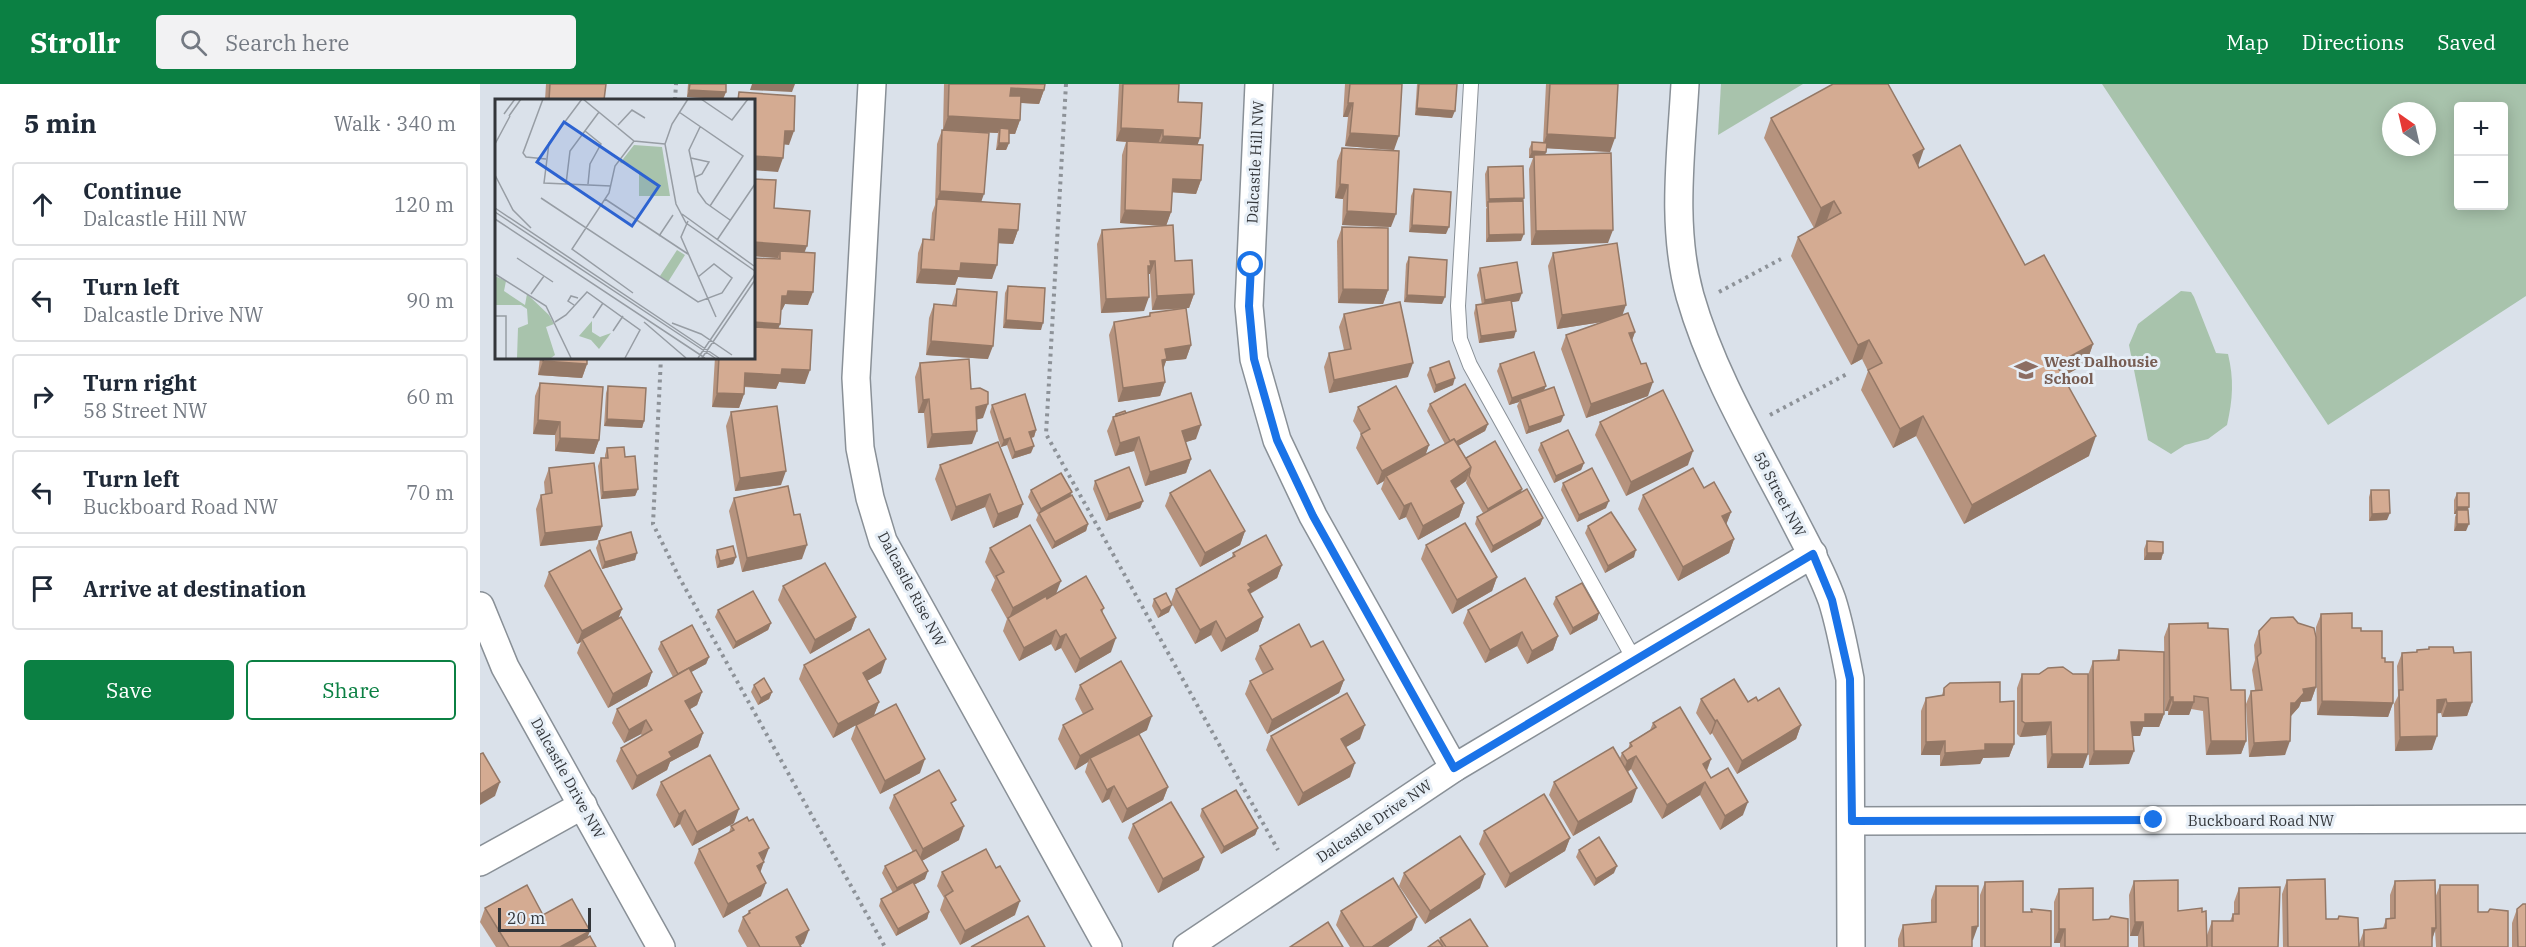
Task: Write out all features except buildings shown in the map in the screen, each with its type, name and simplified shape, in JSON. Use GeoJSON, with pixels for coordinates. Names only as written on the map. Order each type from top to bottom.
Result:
{"type":"FeatureCollection","features":[{"type":"Feature","properties":{"kind":"street","name":"Dalcastle Rise NW"},"geometry":{"type":"LineString","coordinates":[[872,84],[856,378],[860,448],[870,498],[883,542],[1108,947]]}},
{"type":"Feature","properties":{"kind":"street","name":"Dalcastle Hill NW"},"geometry":{"type":"LineString","coordinates":[[1259,84],[1249,306],[1254,359],[1277,440],[1313,516],[1454,768]]}},
{"type":"Feature","properties":{"kind":"street","name":"58 Street NW"},"geometry":{"type":"LineString","coordinates":[[1685,84],[1678,213],[1681,255],[1690,295],[1705,343],[1732,401],[1813,554],[1832,600],[1850,679],[1851,947]]}},
{"type":"Feature","properties":{"kind":"street","name":"Dalcastle Drive NW"},"geometry":{"type":"LineString","coordinates":[[1186,947],[1454,768],[1813,554]]}},
{"type":"Feature","properties":{"kind":"street","name":"Dalcastle Drive NW"},"geometry":{"type":"LineString","coordinates":[[480,606],[505,667],[661,947]]}},
{"type":"Feature","properties":{"kind":"street"},"geometry":{"type":"LineString","coordinates":[[480,862],[583,805]]}},
{"type":"Feature","properties":{"kind":"street","name":"Buckboard Road NW"},"geometry":{"type":"LineString","coordinates":[[1852,821],[2526,819]]}},
{"type":"Feature","properties":{"kind":"lane"},"geometry":{"type":"LineString","coordinates":[[1471,84],[1458,306],[1460,339],[1470,365],[1635,661]]}},
{"type":"Feature","properties":{"kind":"path"},"geometry":{"type":"LineString","coordinates":[[675,99],[676,84]]}},
{"type":"Feature","properties":{"kind":"path"},"geometry":{"type":"LineString","coordinates":[[1066,84],[1046,434],[1281,855]]}},
{"type":"Feature","properties":{"kind":"path"},"geometry":{"type":"LineString","coordinates":[[1713,295],[1781,259]]}},
{"type":"Feature","properties":{"kind":"path"},"geometry":{"type":"LineString","coordinates":[[661,358],[652,524],[684,588],[885,947]]}},
{"type":"Feature","properties":{"kind":"path"},"geometry":{"type":"LineString","coordinates":[[1767,417],[1847,374]]}},
{"type":"Feature","properties":{"kind":"green space"},"geometry":{"type":"Polygon","coordinates":[[[1721,84],[1803,84],[1718,135],[1721,84]]]}},
{"type":"Feature","properties":{"kind":"green space"},"geometry":{"type":"Polygon","coordinates":[[[2102,84],[2526,84],[2526,296],[2328,425],[2102,84]]]}},
{"type":"Feature","properties":{"kind":"green space"},"geometry":{"type":"Polygon","coordinates":[[[2181,291],[2191,292],[2194,297],[2216,353],[2228,354],[2232,398],[2227,425],[2208,439],[2185,445],[2171,454],[2148,440],[2129,345],[2138,324],[2181,291]]]}},
{"type":"Feature","properties":{"kind":"place","name":"West Dalhousie School"},"geometry":{"type":"Point","coordinates":[2026,370]}},
{"type":"Feature","properties":{"kind":"route"},"geometry":{"type":"LineString","coordinates":[[1251,265],[1249,306],[1254,359],[1277,440],[1313,516],[1454,768],[1813,554],[1832,600],[1850,679],[1852,821],[2154,820]]}}]}
